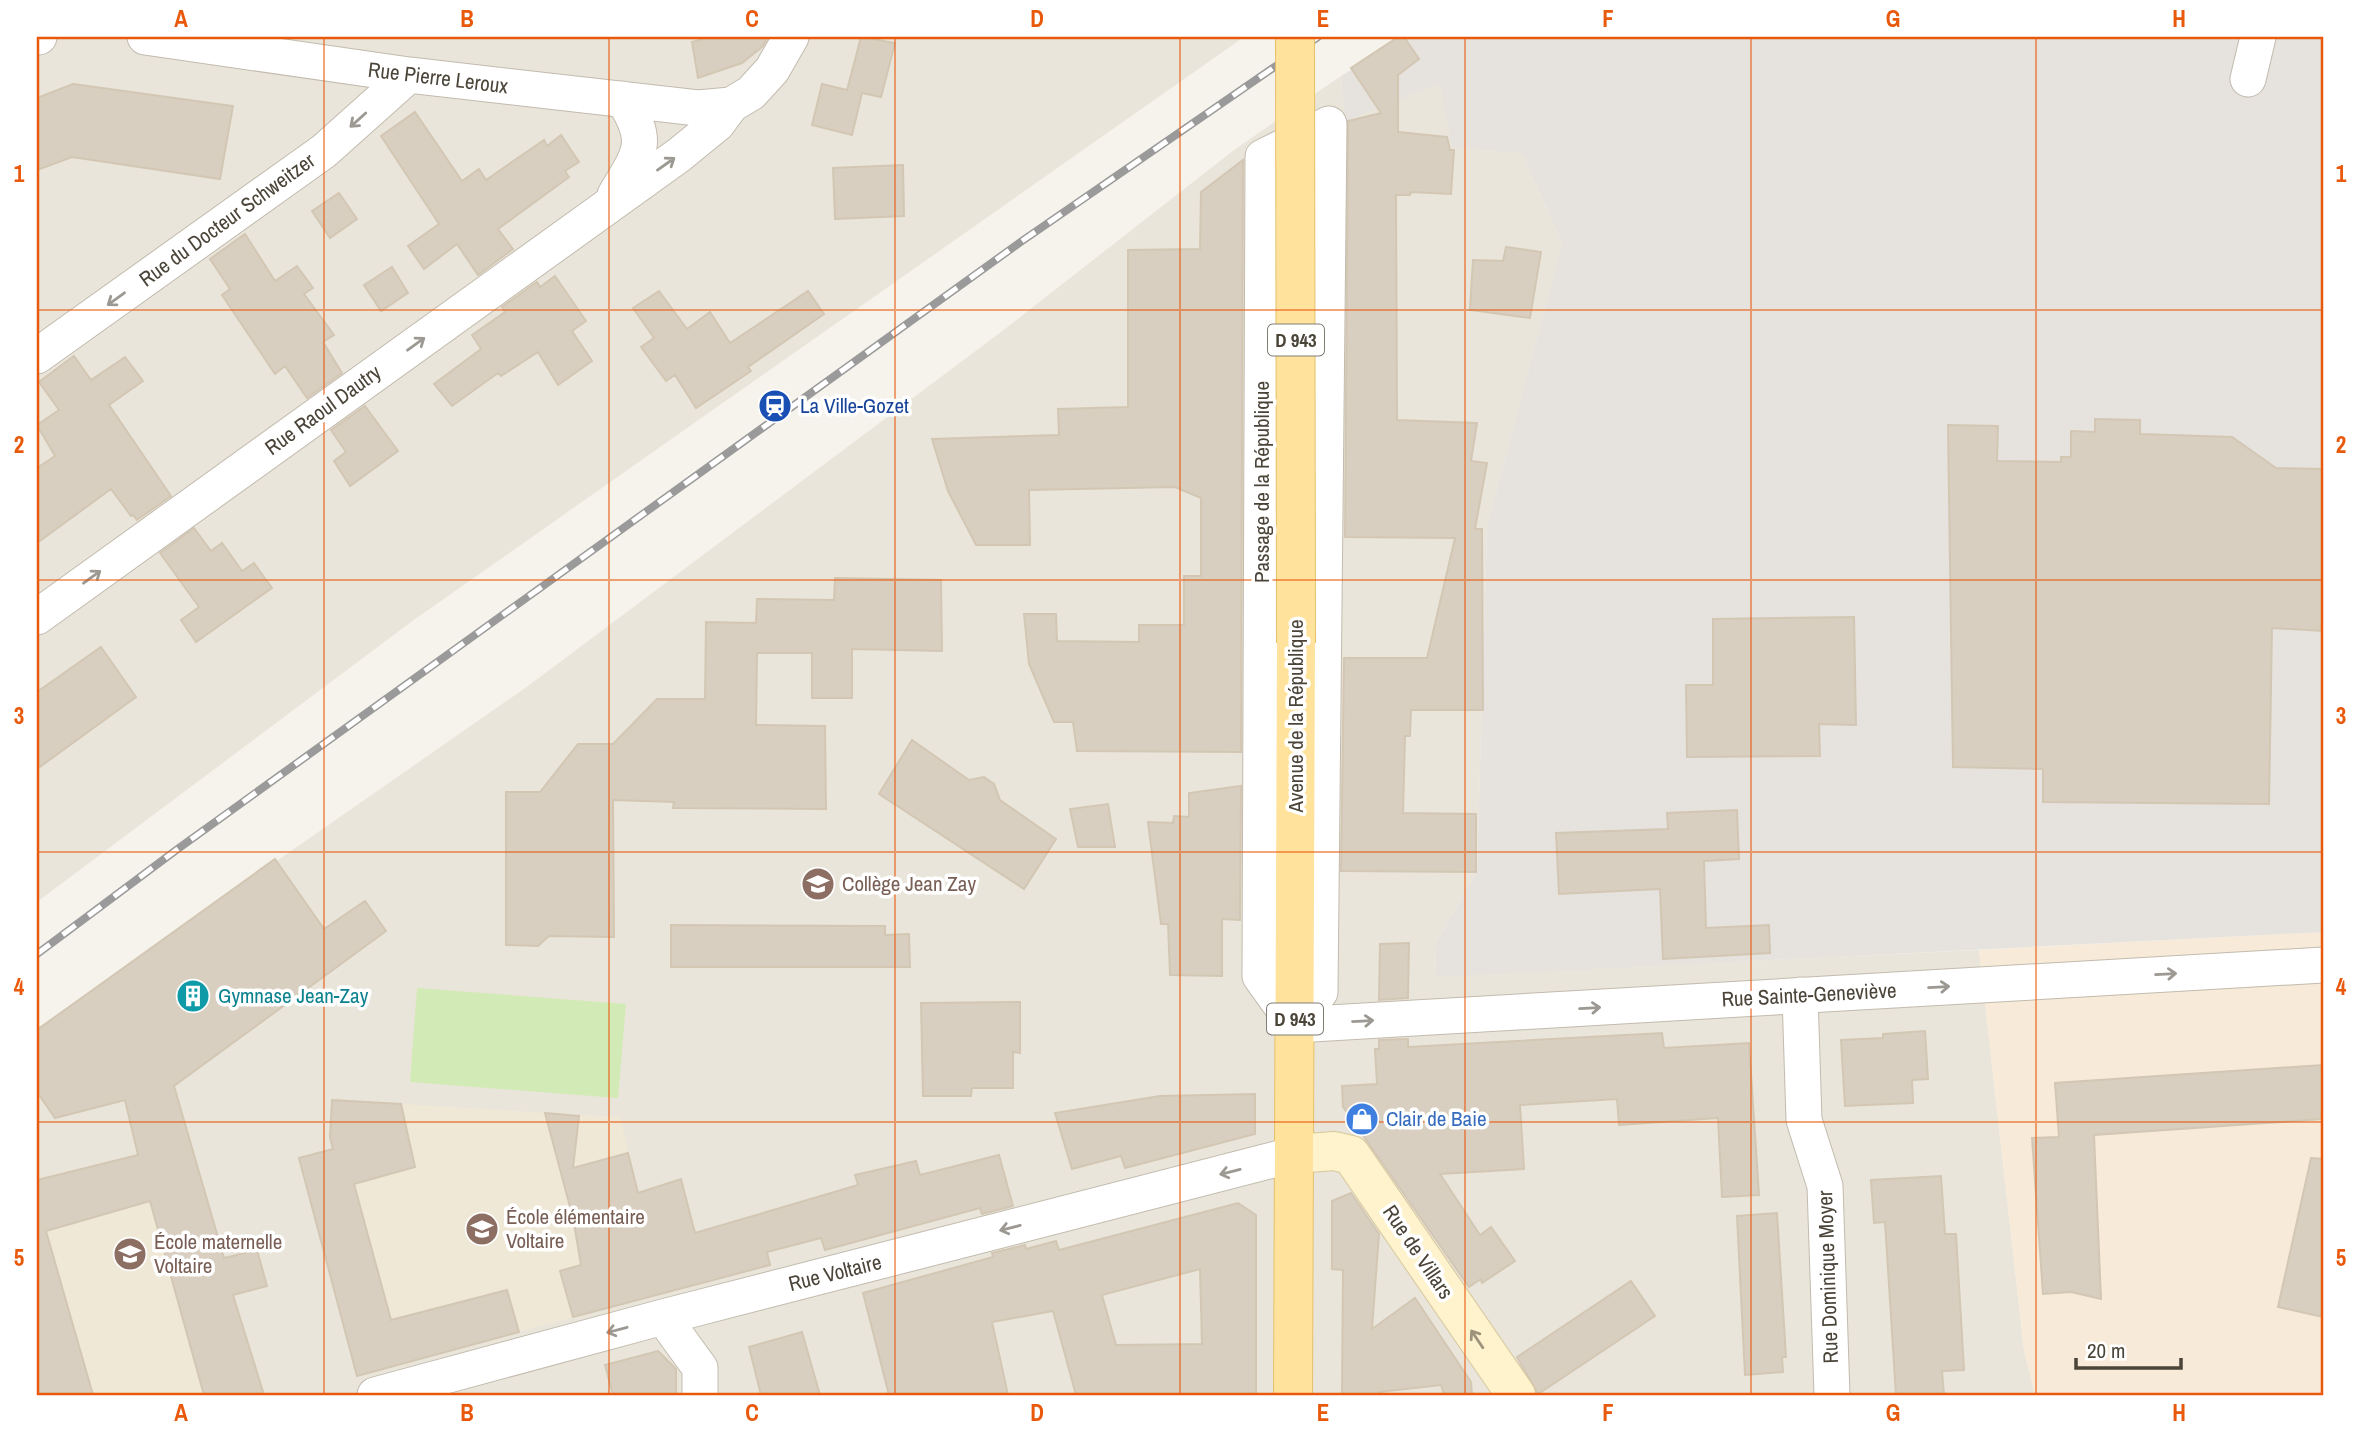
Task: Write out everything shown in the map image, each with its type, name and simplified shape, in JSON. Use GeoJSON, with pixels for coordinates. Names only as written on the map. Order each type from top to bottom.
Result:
{"type":"FeatureCollection","features":[{"type":"Feature","properties":{"kind":"main road","name":"Avenue de la République"},"geometry":{"type":"LineString","coordinates":[[1293,1395],[1296,1154],[1296,37]]}},
{"type":"Feature","properties":{"kind":"main road","name":"Rue de Villars"},"geometry":{"type":"LineString","coordinates":[[1296,1154],[1334,1151],[1351,1155],[1516,1395]]}},
{"type":"Feature","properties":{"kind":"street","name":"Rue Pierre Leroux"},"geometry":{"type":"LineString","coordinates":[[145,37],[409,75],[698,108],[731,105]]}},
{"type":"Feature","properties":{"kind":"street","name":"Rue Raoul Dautry"},"geometry":{"type":"LineString","coordinates":[[37,617],[717,124],[731,105],[751,93],[772,70],[791,37]]}},
{"type":"Feature","properties":{"kind":"street"},"geometry":{"type":"LineString","coordinates":[[2248,79],[2258,37]]}},
{"type":"Feature","properties":{"kind":"street","name":"Rue du Docteur Schweitzer"},"geometry":{"type":"LineString","coordinates":[[37,356],[324,150],[409,75]]}},
{"type":"Feature","properties":{"kind":"street"},"geometry":{"type":"LineString","coordinates":[[610,204],[633,165],[640,146],[639,123],[623,99]]}},
{"type":"Feature","properties":{"kind":"street","name":"Passage de la République"},"geometry":{"type":"LineString","coordinates":[[1329,124],[1320,992],[1295,1025],[1260,976],[1263,157],[1329,124]]}},
{"type":"Feature","properties":{"kind":"street","name":"Rue Sainte-Geneviève"},"geometry":{"type":"LineString","coordinates":[[1295,1025],[2323,965]]}},
{"type":"Feature","properties":{"kind":"street","name":"Rue Dominique Moyer"},"geometry":{"type":"LineString","coordinates":[[1800,995],[1804,1120],[1825,1186],[1832,1395]]}},
{"type":"Feature","properties":{"kind":"street","name":"Rue Voltaire"},"geometry":{"type":"LineString","coordinates":[[375,1395],[663,1317],[1296,1154]]}},
{"type":"Feature","properties":{"kind":"street"},"geometry":{"type":"LineString","coordinates":[[663,1317],[700,1368],[700,1395]]}},
{"type":"Feature","properties":{"kind":"shaded area"},"geometry":{"type":"Polygon","coordinates":[[[37,37],[1244,37],[411,622],[37,902],[37,37]]]}},
{"type":"Feature","properties":{"kind":"shaded area"},"geometry":{"type":"Polygon","coordinates":[[[1407,37],[2323,37],[2323,932],[1436,977],[1435,945],[1477,871],[1487,527],[1562,243],[1522,153],[1452,147],[1440,84],[1345,121],[1341,76],[1407,37]]]}},
{"type":"Feature","properties":{"kind":"shaded area"},"geometry":{"type":"Polygon","coordinates":[[[1341,76],[1345,120],[1440,84],[1522,153],[1562,243],[1487,527],[1477,871],[1435,945],[1436,976],[1979,950],[2024,1350],[2035,1395],[37,1395],[37,1028],[528,686],[1001,332],[1234,150],[1341,76]]]}},
{"type":"Feature","properties":{"kind":"shaded area"},"geometry":{"type":"Polygon","coordinates":[[[2323,932],[2323,1395],[2035,1395],[2024,1350],[1979,950],[2323,932]]]}},
{"type":"Feature","properties":{"kind":"shaded area","name":"École élémentaire Voltaire"},"geometry":{"type":"Polygon","coordinates":[[[332,1100],[620,1117],[662,1293],[357,1376],[299,1158],[333,1149],[330,1137],[332,1100]]]}},
{"type":"Feature","properties":{"kind":"shaded area","name":"École maternelle Voltaire"},"geometry":{"type":"Polygon","coordinates":[[[181,1110],[224,1258],[257,1250],[267,1286],[233,1295],[264,1395],[37,1395],[37,1180],[137,1155],[130,1123],[181,1110]]]}},
{"type":"Feature","properties":{"kind":"green space"},"geometry":{"type":"Polygon","coordinates":[[[417,988],[626,1004],[618,1098],[410,1082],[417,988]]]}},
{"type":"Feature","properties":{"kind":"building"},"geometry":{"type":"Polygon","coordinates":[[[710,37],[768,37],[763,46],[742,63],[698,78],[692,42],[710,37]]]}},
{"type":"Feature","properties":{"kind":"building"},"geometry":{"type":"Polygon","coordinates":[[[861,37],[895,43],[881,97],[862,93],[852,135],[812,125],[822,84],[847,90],[861,37]]]}},
{"type":"Feature","properties":{"kind":"building"},"geometry":{"type":"Polygon","coordinates":[[[1398,37],[1404,37],[1419,59],[1398,75],[1398,132],[1447,137],[1450,150],[1454,150],[1451,194],[1411,192],[1410,195],[1396,195],[1397,420],[1477,423],[1471,461],[1487,463],[1475,529],[1482,529],[1483,710],[1411,710],[1410,736],[1405,736],[1403,813],[1476,814],[1476,872],[1341,871],[1344,658],[1427,658],[1455,538],[1345,537],[1348,121],[1381,113],[1351,68],[1398,37]]]}},
{"type":"Feature","properties":{"kind":"building"},"geometry":{"type":"Polygon","coordinates":[[[73,84],[233,106],[220,179],[72,157],[37,170],[37,98],[73,84]]]}},
{"type":"Feature","properties":{"kind":"building"},"geometry":{"type":"Polygon","coordinates":[[[415,112],[462,181],[479,169],[486,180],[544,140],[547,146],[561,135],[579,162],[565,171],[569,177],[498,229],[513,249],[478,275],[457,244],[424,269],[408,246],[439,224],[381,136],[415,112]]]}},
{"type":"Feature","properties":{"kind":"building"},"geometry":{"type":"Polygon","coordinates":[[[1243,160],[1241,752],[1077,751],[1073,722],[1054,722],[1029,664],[1024,614],[1056,614],[1057,641],[1139,642],[1139,625],[1184,625],[1184,576],[1201,576],[1201,498],[1175,487],[1029,490],[1030,545],[976,545],[948,491],[932,439],[1059,435],[1058,409],[1128,407],[1128,250],[1200,249],[1201,192],[1243,160]]]}},
{"type":"Feature","properties":{"kind":"building"},"geometry":{"type":"Polygon","coordinates":[[[903,165],[904,216],[835,219],[833,168],[903,165]]]}},
{"type":"Feature","properties":{"kind":"building"},"geometry":{"type":"Polygon","coordinates":[[[339,193],[357,219],[330,238],[312,211],[339,193]]]}},
{"type":"Feature","properties":{"kind":"building"},"geometry":{"type":"Polygon","coordinates":[[[245,234],[275,281],[297,266],[313,288],[304,294],[334,335],[323,342],[342,373],[307,398],[285,366],[275,374],[222,295],[230,289],[210,259],[245,234]]]}},
{"type":"Feature","properties":{"kind":"building"},"geometry":{"type":"Polygon","coordinates":[[[1506,247],[1541,252],[1530,318],[1470,310],[1473,260],[1503,261],[1506,247]]]}},
{"type":"Feature","properties":{"kind":"building"},"geometry":{"type":"Polygon","coordinates":[[[392,267],[408,293],[381,311],[364,285],[392,267]]]}},
{"type":"Feature","properties":{"kind":"building"},"geometry":{"type":"Polygon","coordinates":[[[555,276],[586,321],[572,331],[592,361],[558,385],[538,352],[501,376],[498,373],[452,406],[434,384],[481,349],[472,335],[505,312],[502,307],[537,282],[540,287],[555,276]]]}},
{"type":"Feature","properties":{"kind":"building"},"geometry":{"type":"Polygon","coordinates":[[[659,291],[687,329],[710,312],[730,343],[808,291],[824,314],[748,367],[751,371],[696,408],[675,375],[666,381],[641,347],[654,338],[633,308],[659,291]]]}},
{"type":"Feature","properties":{"kind":"building"},"geometry":{"type":"Polygon","coordinates":[[[74,356],[91,380],[125,357],[143,381],[109,405],[171,496],[137,520],[111,489],[37,543],[37,468],[55,456],[37,425],[59,410],[39,382],[74,356]]]}},
{"type":"Feature","properties":{"kind":"building"},"geometry":{"type":"Polygon","coordinates":[[[365,406],[398,451],[350,486],[334,461],[346,452],[331,430],[365,406]]]}},
{"type":"Feature","properties":{"kind":"building"},"geometry":{"type":"Polygon","coordinates":[[[2095,419],[2140,420],[2140,434],[2232,437],[2276,468],[2323,469],[2323,631],[2272,628],[2269,804],[2043,802],[2043,769],[1953,767],[1948,425],[1998,426],[1997,461],[2061,462],[2061,457],[2071,457],[2071,431],[2095,432],[2095,419]]]}},
{"type":"Feature","properties":{"kind":"building"},"geometry":{"type":"Polygon","coordinates":[[[194,528],[211,551],[222,543],[242,571],[254,563],[272,588],[196,642],[181,620],[199,607],[160,553],[194,528]]]}},
{"type":"Feature","properties":{"kind":"building"},"geometry":{"type":"Polygon","coordinates":[[[835,578],[941,580],[942,651],[852,649],[852,698],[812,698],[812,653],[757,653],[756,725],[825,726],[826,809],[673,808],[674,802],[613,800],[614,937],[549,936],[538,946],[506,945],[506,792],[540,792],[578,744],[613,744],[657,699],[705,699],[706,622],[756,623],[757,599],[834,600],[835,578]]]}},
{"type":"Feature","properties":{"kind":"building"},"geometry":{"type":"Polygon","coordinates":[[[1854,617],[1856,725],[1819,724],[1820,756],[1687,757],[1686,685],[1713,685],[1713,619],[1854,617]]]}},
{"type":"Feature","properties":{"kind":"building"},"geometry":{"type":"Polygon","coordinates":[[[101,647],[136,697],[37,769],[37,692],[101,647]]]}},
{"type":"Feature","properties":{"kind":"building"},"geometry":{"type":"Polygon","coordinates":[[[912,740],[969,780],[984,777],[994,784],[1000,800],[1056,839],[1024,889],[879,794],[912,740]]]}},
{"type":"Feature","properties":{"kind":"building"},"geometry":{"type":"Polygon","coordinates":[[[1241,786],[1240,920],[1222,919],[1222,976],[1170,975],[1168,924],[1161,924],[1148,822],[1173,823],[1174,816],[1189,817],[1189,793],[1241,786]]]}},
{"type":"Feature","properties":{"kind":"building"},"geometry":{"type":"Polygon","coordinates":[[[1108,804],[1115,847],[1078,847],[1070,809],[1108,804]]]}},
{"type":"Feature","properties":{"kind":"building"},"geometry":{"type":"Polygon","coordinates":[[[1737,810],[1739,859],[1704,861],[1706,928],[1769,925],[1770,953],[1663,959],[1660,889],[1559,894],[1556,833],[1668,829],[1667,813],[1737,810]]]}},
{"type":"Feature","properties":{"kind":"building"},"geometry":{"type":"Polygon","coordinates":[[[275,859],[324,929],[365,901],[386,931],[174,1086],[224,1258],[257,1250],[267,1286],[233,1295],[264,1395],[204,1395],[150,1201],[46,1231],[93,1395],[37,1395],[37,1180],[138,1155],[125,1100],[55,1118],[37,1092],[37,1030],[275,859]]]}},
{"type":"Feature","properties":{"kind":"building"},"geometry":{"type":"Polygon","coordinates":[[[671,925],[885,926],[885,935],[909,934],[910,967],[671,967],[671,925]]]}},
{"type":"Feature","properties":{"kind":"building"},"geometry":{"type":"Polygon","coordinates":[[[1409,943],[1408,998],[1379,1000],[1380,944],[1409,943]]]}},
{"type":"Feature","properties":{"kind":"building"},"geometry":{"type":"Polygon","coordinates":[[[1020,1002],[1020,1053],[1013,1052],[1013,1088],[972,1088],[971,1096],[923,1096],[921,1003],[1020,1002]]]}},
{"type":"Feature","properties":{"kind":"building"},"geometry":{"type":"Polygon","coordinates":[[[1925,1031],[1928,1079],[1912,1080],[1913,1103],[1845,1106],[1841,1040],[1883,1038],[1883,1034],[1925,1031]]]}},
{"type":"Feature","properties":{"kind":"building"},"geometry":{"type":"Polygon","coordinates":[[[1662,1033],[1664,1048],[1749,1043],[1759,1195],[1722,1197],[1718,1118],[1619,1125],[1617,1099],[1520,1105],[1524,1169],[1440,1174],[1480,1235],[1491,1227],[1515,1261],[1482,1283],[1481,1279],[1469,1287],[1343,1107],[1342,1086],[1377,1084],[1375,1049],[1379,1049],[1379,1040],[1408,1039],[1408,1047],[1662,1033]]]}},
{"type":"Feature","properties":{"kind":"building"},"geometry":{"type":"Polygon","coordinates":[[[2323,1065],[2323,1119],[2094,1135],[2101,1299],[2071,1292],[2043,1294],[2032,1138],[2059,1137],[2055,1083],[2323,1065]]]}},
{"type":"Feature","properties":{"kind":"building"},"geometry":{"type":"Polygon","coordinates":[[[1255,1094],[1255,1134],[1125,1168],[1121,1156],[1072,1169],[1055,1113],[1160,1096],[1255,1094]]]}},
{"type":"Feature","properties":{"kind":"building"},"geometry":{"type":"Polygon","coordinates":[[[332,1100],[401,1104],[415,1167],[354,1184],[391,1320],[507,1290],[519,1332],[357,1376],[299,1158],[333,1149],[330,1137],[332,1100]]]}},
{"type":"Feature","properties":{"kind":"building"},"geometry":{"type":"Polygon","coordinates":[[[545,1113],[579,1116],[573,1168],[628,1153],[638,1193],[681,1179],[695,1233],[858,1185],[855,1175],[916,1161],[920,1175],[999,1155],[1013,1206],[982,1214],[980,1208],[825,1250],[821,1238],[767,1252],[770,1265],[573,1317],[560,1271],[581,1265],[573,1218],[545,1113]]]}},
{"type":"Feature","properties":{"kind":"building"},"geometry":{"type":"Polygon","coordinates":[[[2311,1158],[2323,1159],[2323,1317],[2278,1307],[2311,1158]]]}},
{"type":"Feature","properties":{"kind":"building"},"geometry":{"type":"Polygon","coordinates":[[[1941,1176],[1945,1234],[1956,1234],[1964,1370],[1942,1371],[1944,1395],[1896,1395],[1885,1222],[1874,1223],[1871,1180],[1941,1176]]]}},
{"type":"Feature","properties":{"kind":"building"},"geometry":{"type":"Polygon","coordinates":[[[1351,1193],[1379,1234],[1372,1329],[1415,1298],[1471,1382],[1472,1395],[1444,1395],[1441,1385],[1379,1392],[1379,1395],[1342,1395],[1343,1270],[1332,1269],[1332,1201],[1351,1193]]]}},
{"type":"Feature","properties":{"kind":"building"},"geometry":{"type":"Polygon","coordinates":[[[1238,1203],[1256,1215],[1256,1395],[1076,1395],[1053,1311],[992,1322],[1008,1395],[889,1395],[863,1293],[993,1257],[992,1253],[1025,1245],[1026,1249],[1056,1241],[1059,1250],[1238,1203]],[[1200,1269],[1102,1295],[1116,1345],[1202,1344],[1200,1269]]]}},
{"type":"Feature","properties":{"kind":"building"},"geometry":{"type":"Polygon","coordinates":[[[1777,1213],[1786,1357],[1782,1357],[1783,1372],[1745,1375],[1737,1216],[1777,1213]]]}},
{"type":"Feature","properties":{"kind":"building"},"geometry":{"type":"Polygon","coordinates":[[[1631,1281],[1655,1316],[1538,1394],[1517,1357],[1631,1281]]]}},
{"type":"Feature","properties":{"kind":"building"},"geometry":{"type":"Polygon","coordinates":[[[802,1332],[820,1395],[761,1395],[749,1347],[802,1332]]]}},
{"type":"Feature","properties":{"kind":"building"},"geometry":{"type":"Polygon","coordinates":[[[658,1351],[676,1369],[676,1395],[613,1395],[605,1365],[658,1351]]]}},
{"type":"Feature","properties":{"kind":"railway"},"geometry":{"type":"LineString","coordinates":[[37,954],[179,848],[1022,241],[1318,37]]}},
{"type":"Feature","properties":{"kind":"place","name":"La Ville-Gozet"},"geometry":{"type":"Point","coordinates":[775,406]}},
{"type":"Feature","properties":{"kind":"place","name":"Collège Jean Zay"},"geometry":{"type":"Point","coordinates":[818,884]}},
{"type":"Feature","properties":{"kind":"place","name":"Gymnase Jean-Zay"},"geometry":{"type":"Point","coordinates":[193,996]}},
{"type":"Feature","properties":{"kind":"place","name":"Clair de Baie"},"geometry":{"type":"Point","coordinates":[1362,1119]}},
{"type":"Feature","properties":{"kind":"place","name":"École élémentaire Voltaire"},"geometry":{"type":"Point","coordinates":[482,1229]}},
{"type":"Feature","properties":{"kind":"place","name":"École maternelle Voltaire"},"geometry":{"type":"Point","coordinates":[130,1254]}}]}
